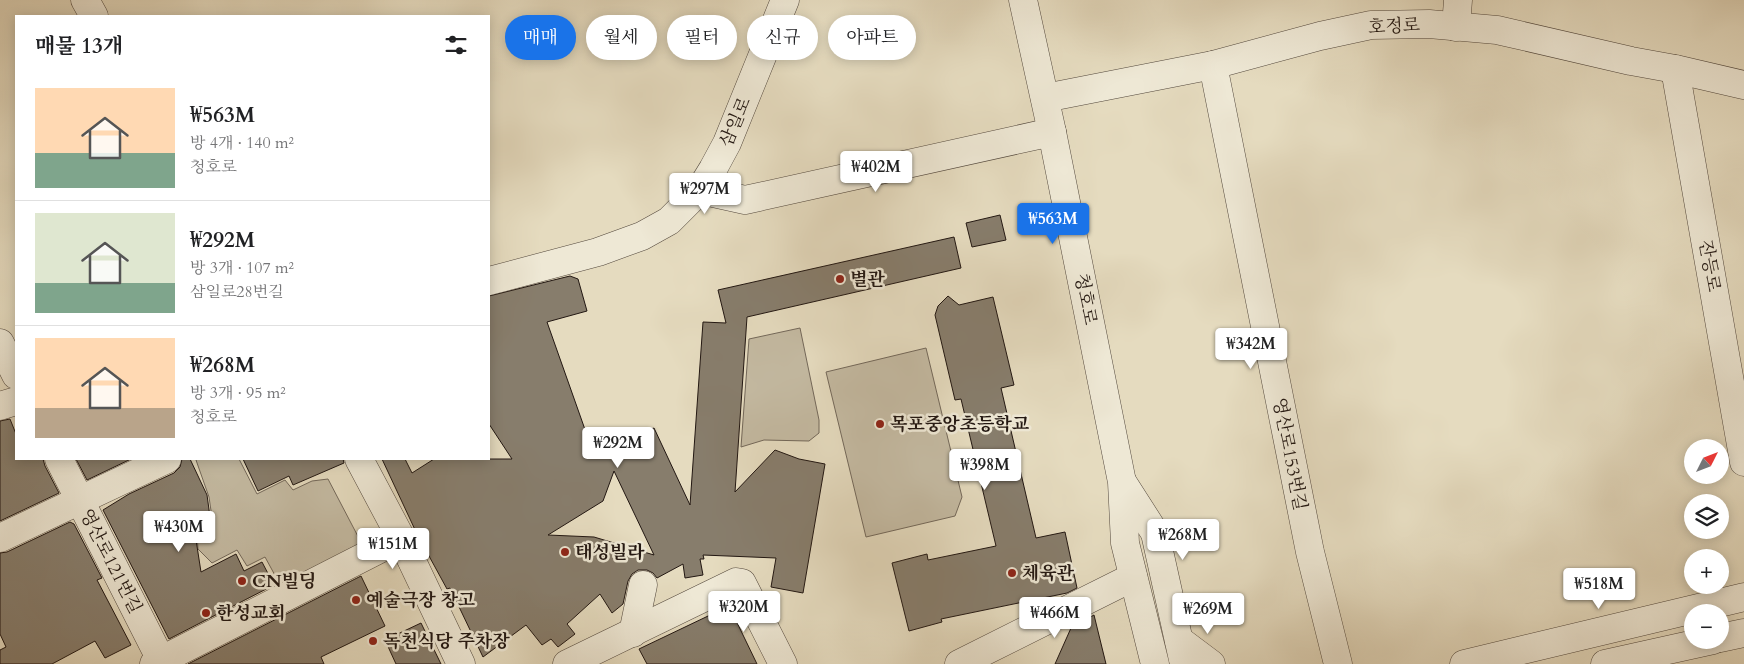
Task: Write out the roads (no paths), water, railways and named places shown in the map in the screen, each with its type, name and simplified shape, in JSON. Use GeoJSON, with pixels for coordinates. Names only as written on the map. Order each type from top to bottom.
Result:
{"type":"FeatureCollection","features":[{"type":"Feature","properties":{"kind":"street"},"geometry":{"type":"LineString","coordinates":[[85,0],[93,15]]}},
{"type":"Feature","properties":{"kind":"street","name":"삼일로"},"geometry":{"type":"LineString","coordinates":[[490,281],[598,252],[642,236],[669,220],[700,190],[727,144],[785,0]]}},
{"type":"Feature","properties":{"kind":"street","name":"청호로"},"geometry":{"type":"LineString","coordinates":[[1023,0],[1052,132],[1122,482],[1124,543],[1155,664]]}},
{"type":"Feature","properties":{"kind":"street"},"geometry":{"type":"LineString","coordinates":[[1456,27],[1458,0]]}},
{"type":"Feature","properties":{"kind":"street","name":"호정로"},"geometry":{"type":"LineString","coordinates":[[1045,98],[1213,66],[1320,36],[1371,25],[1429,24],[1497,30],[1744,85]]}},
{"type":"Feature","properties":{"kind":"street","name":"영산로153번길"},"geometry":{"type":"LineString","coordinates":[[1213,66],[1310,552],[1338,664]]}},
{"type":"Feature","properties":{"kind":"street","name":"잔등로"},"geometry":{"type":"LineString","coordinates":[[1675,69],[1744,462]]}},
{"type":"Feature","properties":{"kind":"street"},"geometry":{"type":"LineString","coordinates":[[700,190],[745,200],[1052,132]]}},
{"type":"Feature","properties":{"kind":"street"},"geometry":{"type":"LineString","coordinates":[[0,342],[15,373]]}},
{"type":"Feature","properties":{"kind":"street"},"geometry":{"type":"LineString","coordinates":[[0,406],[15,401]]}},
{"type":"Feature","properties":{"kind":"street","name":"영산로121번길"},"geometry":{"type":"LineString","coordinates":[[60,460],[159,663]]}},
{"type":"Feature","properties":{"kind":"street"},"geometry":{"type":"LineString","coordinates":[[0,538],[165,460]]}},
{"type":"Feature","properties":{"kind":"street"},"geometry":{"type":"LineString","coordinates":[[360,460],[402,538],[461,664]]}},
{"type":"Feature","properties":{"kind":"street","name":"청호로"},"geometry":{"type":"LineString","coordinates":[[1122,482],[1155,533],[1182,652]]}},
{"type":"Feature","properties":{"kind":"street"},"geometry":{"type":"LineString","coordinates":[[159,663],[402,538]]}},
{"type":"Feature","properties":{"kind":"street"},"geometry":{"type":"LineString","coordinates":[[959,664],[1133,576]]}},
{"type":"Feature","properties":{"kind":"street"},"geometry":{"type":"LineString","coordinates":[[568,664],[736,582],[742,583],[783,664]]}},
{"type":"Feature","properties":{"kind":"street"},"geometry":{"type":"LineString","coordinates":[[633,633],[642,585]]}},
{"type":"Feature","properties":{"kind":"street"},"geometry":{"type":"LineString","coordinates":[[1464,664],[1744,598]]}},
{"type":"Feature","properties":{"kind":"street"},"geometry":{"type":"LineString","coordinates":[[1729,636],[1744,633]]}},
{"type":"Feature","properties":{"kind":"street"},"geometry":{"type":"LineString","coordinates":[[1137,664],[1148,637]]}},
{"type":"Feature","properties":{"kind":"street"},"geometry":{"type":"LineString","coordinates":[[1605,664],[1684,646]]}},
{"type":"Feature","properties":{"kind":"street"},"geometry":{"type":"LineString","coordinates":[[1182,652],[1211,664]]}},
{"type":"Feature","properties":{"kind":"place","name":"별관"},"geometry":{"type":"Point","coordinates":[840,279]}},
{"type":"Feature","properties":{"kind":"place","name":"목포중앙초등학교"},"geometry":{"type":"Point","coordinates":[880,424]}},
{"type":"Feature","properties":{"kind":"place","name":"태성빌라"},"geometry":{"type":"Point","coordinates":[565,552]}},
{"type":"Feature","properties":{"kind":"place","name":"체육관"},"geometry":{"type":"Point","coordinates":[1012,573]}},
{"type":"Feature","properties":{"kind":"place","name":"CN빌딩"},"geometry":{"type":"Point","coordinates":[242,581]}},
{"type":"Feature","properties":{"kind":"place","name":"예술극장 창고"},"geometry":{"type":"Point","coordinates":[356,600]}},
{"type":"Feature","properties":{"kind":"place","name":"한성교회"},"geometry":{"type":"Point","coordinates":[206,613]}},
{"type":"Feature","properties":{"kind":"place","name":"독천식당 주차장"},"geometry":{"type":"Point","coordinates":[373,641]}}]}
